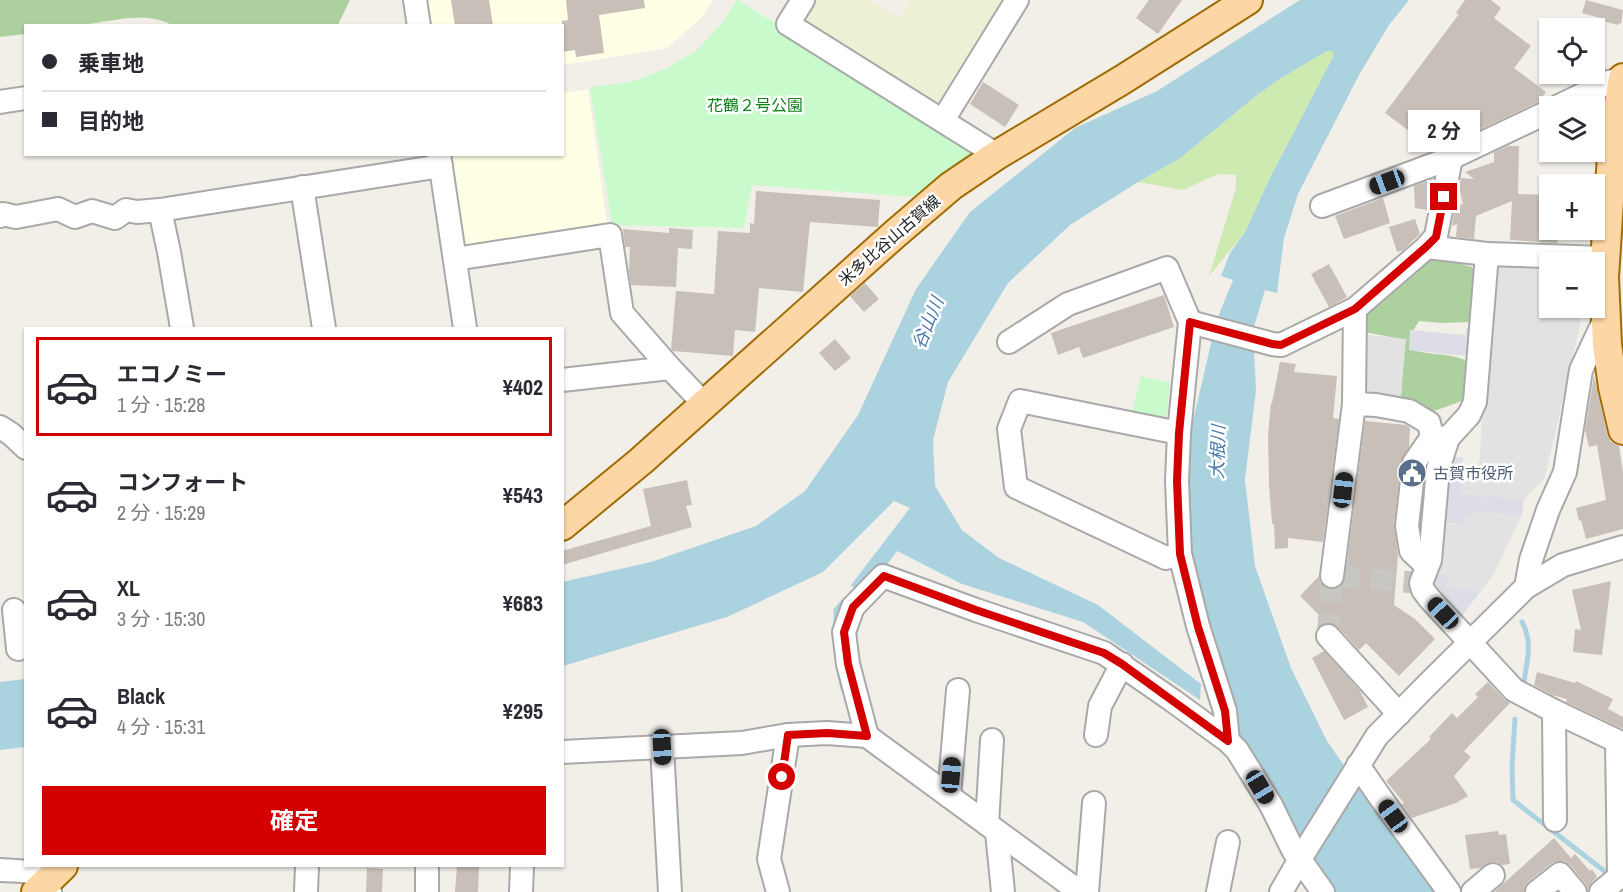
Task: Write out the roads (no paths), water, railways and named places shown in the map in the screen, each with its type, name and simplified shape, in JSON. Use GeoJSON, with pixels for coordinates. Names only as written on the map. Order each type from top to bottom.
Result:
{"type":"FeatureCollection","features":[{"type":"Feature","properties":{"kind":"main road","name":"米多比谷山古賀線"},"geometry":{"type":"LineString","coordinates":[[564,524],[641,461],[951,186],[1122,80],[1241,2]]}},
{"type":"Feature","properties":{"kind":"main road"},"geometry":{"type":"LineString","coordinates":[[1623,78],[1605,319],[1613,387],[1623,430]]}},
{"type":"Feature","properties":{"kind":"street"},"geometry":{"type":"LineString","coordinates":[[415,0],[419,24]]}},
{"type":"Feature","properties":{"kind":"street"},"geometry":{"type":"LineString","coordinates":[[803,0],[788,24],[998,155]]}},
{"type":"Feature","properties":{"kind":"street"},"geometry":{"type":"LineString","coordinates":[[944,120],[1016,0]]}},
{"type":"Feature","properties":{"kind":"street"},"geometry":{"type":"LineString","coordinates":[[1580,96],[1623,78]]}},
{"type":"Feature","properties":{"kind":"street"},"geometry":{"type":"LineString","coordinates":[[0,102],[24,98]]}},
{"type":"Feature","properties":{"kind":"street"},"geometry":{"type":"LineString","coordinates":[[1322,206],[1451,158],[1539,116]]}},
{"type":"Feature","properties":{"kind":"street"},"geometry":{"type":"LineString","coordinates":[[1190,322],[1281,345],[1355,309],[1436,237],[1451,158]]}},
{"type":"Feature","properties":{"kind":"street"},"geometry":{"type":"LineString","coordinates":[[0,216],[3,214],[16,217],[58,209],[75,217],[92,211],[115,218],[126,210],[137,212],[160,210],[302,187],[440,160],[465,327]]}},
{"type":"Feature","properties":{"kind":"street"},"geometry":{"type":"LineString","coordinates":[[302,187],[324,327]]}},
{"type":"Feature","properties":{"kind":"street"},"geometry":{"type":"LineString","coordinates":[[160,210],[182,327]]}},
{"type":"Feature","properties":{"kind":"street"},"geometry":{"type":"LineString","coordinates":[[455,259],[610,236],[622,313],[705,405]]}},
{"type":"Feature","properties":{"kind":"street"},"geometry":{"type":"LineString","coordinates":[[1426,247],[1610,272]]}},
{"type":"Feature","properties":{"kind":"street"},"geometry":{"type":"LineString","coordinates":[[1487,254],[1475,402],[1469,415],[1414,463],[1407,526],[1411,551],[1427,566],[1421,583],[1423,590],[1514,690],[1620,742],[1619,876],[1600,892]]}},
{"type":"Feature","properties":{"kind":"street"},"geometry":{"type":"LineString","coordinates":[[1009,342],[1068,304],[1167,268],[1190,322],[1179,433],[1177,481],[1180,554],[1198,627],[1225,711],[1228,741]]}},
{"type":"Feature","properties":{"kind":"street"},"geometry":{"type":"LineString","coordinates":[[1332,576],[1354,404],[1355,309]]}},
{"type":"Feature","properties":{"kind":"street"},"geometry":{"type":"LineString","coordinates":[[1526,587],[1531,560],[1548,510],[1565,472],[1581,370],[1605,319]]}},
{"type":"Feature","properties":{"kind":"street"},"geometry":{"type":"LineString","coordinates":[[564,380],[670,368]]}},
{"type":"Feature","properties":{"kind":"street"},"geometry":{"type":"LineString","coordinates":[[1179,433],[1020,401],[1009,429],[1016,487],[1166,558],[1180,554]]}},
{"type":"Feature","properties":{"kind":"street"},"geometry":{"type":"LineString","coordinates":[[1354,404],[1409,411],[1428,423],[1440,438]]}},
{"type":"Feature","properties":{"kind":"street"},"geometry":{"type":"LineString","coordinates":[[0,427],[24,446]]}},
{"type":"Feature","properties":{"kind":"street"},"geometry":{"type":"LineString","coordinates":[[1281,892],[1301,856],[1377,736],[1470,642],[1526,587],[1563,565],[1623,547]]}},
{"type":"Feature","properties":{"kind":"street"},"geometry":{"type":"LineString","coordinates":[[867,736],[848,664],[844,632],[853,607],[884,576],[1104,653],[1122,664],[1238,750],[1271,805],[1293,850],[1301,856],[1323,892]]}},
{"type":"Feature","properties":{"kind":"street"},"geometry":{"type":"LineString","coordinates":[[13,610],[15,649]]}},
{"type":"Feature","properties":{"kind":"street"},"geometry":{"type":"LineString","coordinates":[[1328,636],[1399,714]]}},
{"type":"Feature","properties":{"kind":"street"},"geometry":{"type":"LineString","coordinates":[[1096,735],[1100,706],[1122,664]]}},
{"type":"Feature","properties":{"kind":"street"},"geometry":{"type":"LineString","coordinates":[[949,796],[958,690]]}},
{"type":"Feature","properties":{"kind":"street"},"geometry":{"type":"LineString","coordinates":[[1554,711],[1555,820]]}},
{"type":"Feature","properties":{"kind":"street"},"geometry":{"type":"LineString","coordinates":[[564,752],[742,743],[788,735],[827,733],[867,736],[1080,892]]}},
{"type":"Feature","properties":{"kind":"street"},"geometry":{"type":"LineString","coordinates":[[778,892],[769,860],[788,735]]}},
{"type":"Feature","properties":{"kind":"street"},"geometry":{"type":"LineString","coordinates":[[992,740],[992,828],[1003,892]]}},
{"type":"Feature","properties":{"kind":"street"},"geometry":{"type":"LineString","coordinates":[[662,747],[670,892]]}},
{"type":"Feature","properties":{"kind":"street"},"geometry":{"type":"LineString","coordinates":[[1358,765],[1449,892]]}},
{"type":"Feature","properties":{"kind":"street"},"geometry":{"type":"LineString","coordinates":[[1088,892],[1094,803]]}},
{"type":"Feature","properties":{"kind":"street"},"geometry":{"type":"LineString","coordinates":[[1218,892],[1228,842]]}},
{"type":"Feature","properties":{"kind":"street"},"geometry":{"type":"LineString","coordinates":[[306,892],[307,867]]}},
{"type":"Feature","properties":{"kind":"street"},"geometry":{"type":"LineString","coordinates":[[427,867],[427,892]]}},
{"type":"Feature","properties":{"kind":"street"},"geometry":{"type":"LineString","coordinates":[[521,892],[522,867]]}},
{"type":"Feature","properties":{"kind":"street"},"geometry":{"type":"LineString","coordinates":[[0,870],[37,874],[49,883]]}},
{"type":"Feature","properties":{"kind":"street"},"geometry":{"type":"LineString","coordinates":[[1537,892],[1560,874],[1575,892]]}},
{"type":"Feature","properties":{"kind":"street"},"geometry":{"type":"LineString","coordinates":[[1473,892],[1494,875]]}},
{"type":"Feature","properties":{"kind":"water"},"geometry":{"type":"Polygon","coordinates":[[[1300,0],[1409,0],[1389,25],[1359,75],[1298,194],[1284,238],[1277,293],[1265,290],[1253,330],[1256,390],[1245,480],[1255,566],[1291,668],[1327,741],[1435,892],[1335,892],[1328,885],[1293,836],[1240,739],[1192,563],[1186,451],[1216,322],[1233,280],[1221,276],[1230,253],[1245,232],[1269,180],[1334,55],[1332,51],[1327,51],[1278,80],[1179,159],[1070,225],[1008,283],[948,382],[933,440],[935,486],[962,530],[999,558],[1098,605],[1201,684],[1200,700],[1083,622],[962,584],[897,551],[864,596],[851,585],[910,508],[894,501],[823,572],[727,617],[564,666],[564,582],[651,562],[756,526],[805,491],[858,415],[916,289],[970,212],[1075,128],[1157,91],[1300,0]]]}},
{"type":"Feature","properties":{"kind":"water"},"geometry":{"type":"Polygon","coordinates":[[[24,679],[24,747],[0,750],[0,682],[24,679]]]}},
{"type":"Feature","properties":{"kind":"waterway"},"geometry":{"type":"LineString","coordinates":[[836,627],[836,610],[846,599]]}},
{"type":"Feature","properties":{"kind":"waterway"},"geometry":{"type":"LineString","coordinates":[[1522,622],[1528,644],[1524,682]]}},
{"type":"Feature","properties":{"kind":"waterway"},"geometry":{"type":"LineString","coordinates":[[838,667],[843,689]]}},
{"type":"Feature","properties":{"kind":"waterway"},"geometry":{"type":"LineString","coordinates":[[1515,719],[1512,766],[1513,800],[1612,877]]}},
{"type":"Feature","properties":{"kind":"tunnel"},"geometry":{"type":"LineString","coordinates":[[1328,636],[1332,576],[1421,583]]}},
{"type":"Feature","properties":{"kind":"place","name":"古賀市役所"},"geometry":{"type":"Point","coordinates":[1412,473]}},
{"type":"Feature","properties":{"kind":"park label","name":"花鶴２号公園"},"geometry":{"type":"Point","coordinates":[755,105]}},
{"type":"Feature","properties":{"kind":"water label","name":"谷山川"},"geometry":{"type":"Point","coordinates":[928,323]}},
{"type":"Feature","properties":{"kind":"water label","name":"大根川"},"geometry":{"type":"Point","coordinates":[1218,452]}}]}
